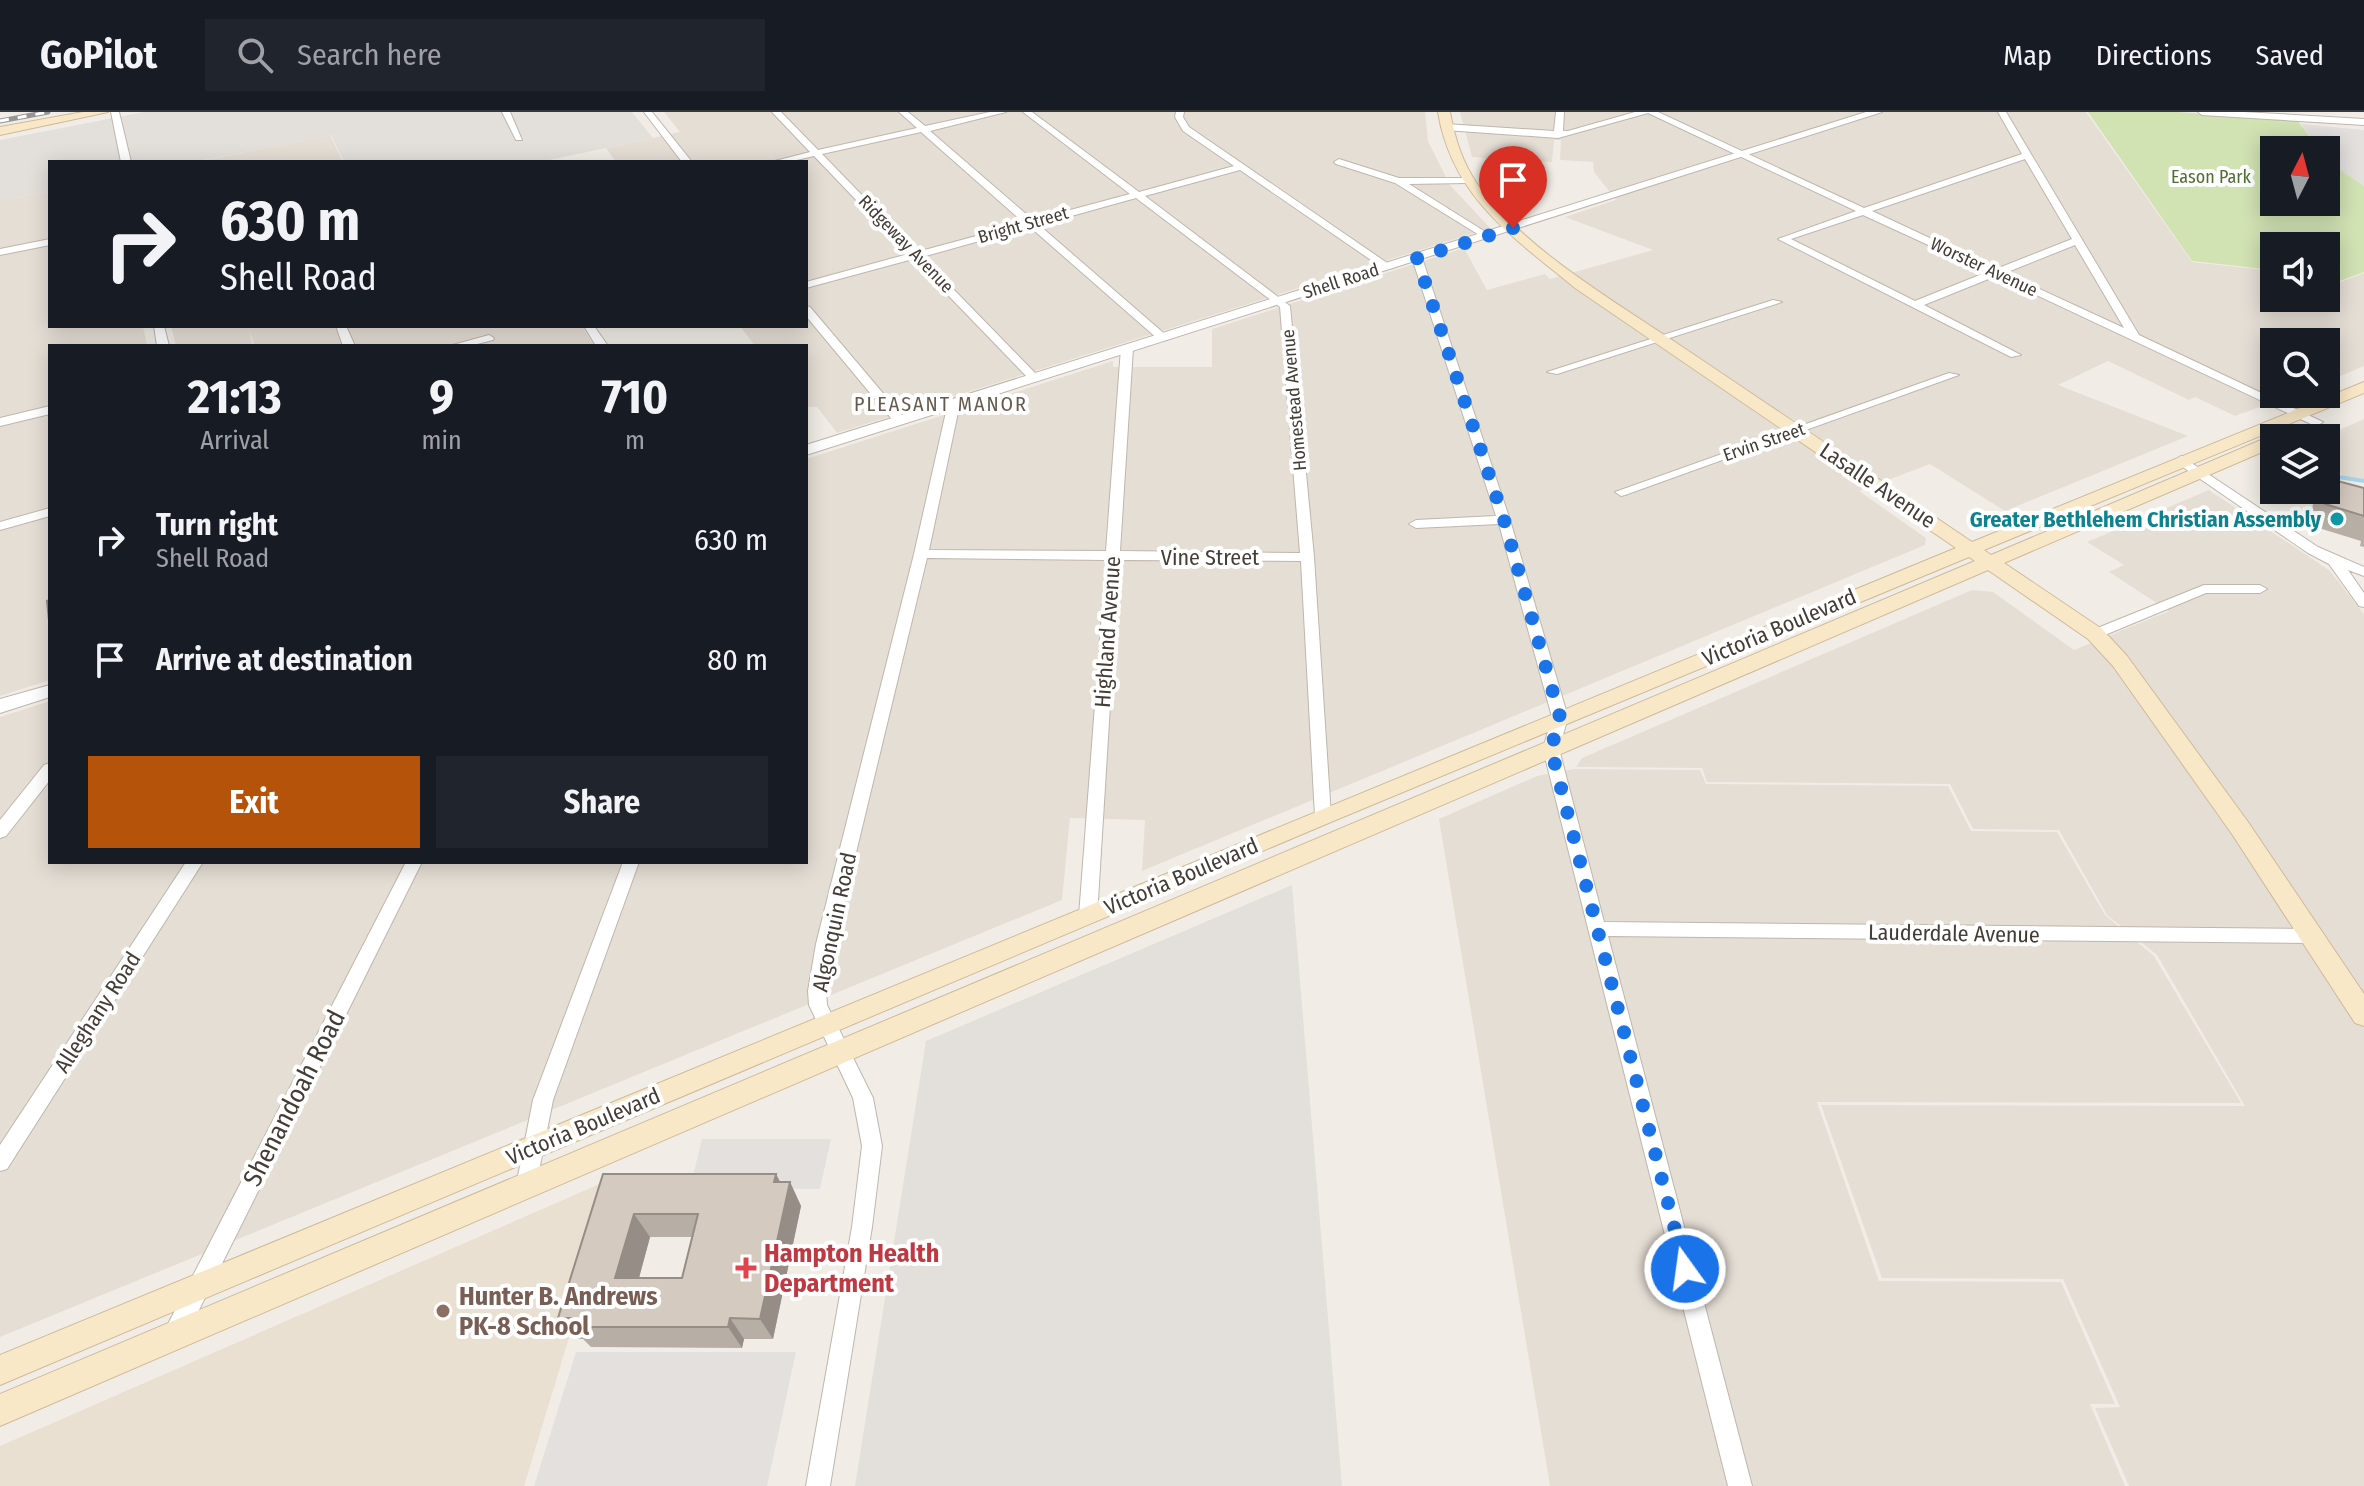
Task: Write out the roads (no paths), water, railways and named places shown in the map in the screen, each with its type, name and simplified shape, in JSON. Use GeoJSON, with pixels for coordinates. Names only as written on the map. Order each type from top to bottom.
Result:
{"type":"FeatureCollection","features":[{"type":"Feature","properties":{"kind":"main road"},"geometry":{"type":"LineString","coordinates":[[0,131],[102,112]]}},
{"type":"Feature","properties":{"kind":"main road","name":"Lasalle Avenue"},"geometry":{"type":"LineString","coordinates":[[1444,120],[1449,146],[1467,180],[1513,228],[1580,285],[2095,634],[2120,661],[2240,828],[2364,1015]]}},
{"type":"Feature","properties":{"kind":"main road","name":"Victoria Boulevard"},"geometry":{"type":"LineString","coordinates":[[2300,424],[2364,387]]}},
{"type":"Feature","properties":{"kind":"main road","name":"Victoria Boulevard"},"geometry":{"type":"LineString","coordinates":[[0,1370],[2181,460],[2364,401]]}},
{"type":"Feature","properties":{"kind":"main road","name":"Victoria Boulevard"},"geometry":{"type":"LineString","coordinates":[[0,1410],[2260,447]]}},
{"type":"Feature","properties":{"kind":"street"},"geometry":{"type":"LineString","coordinates":[[115,112],[126,160]]}},
{"type":"Feature","properties":{"kind":"street"},"geometry":{"type":"LineString","coordinates":[[506,112],[519,138]]}},
{"type":"Feature","properties":{"kind":"street"},"geometry":{"type":"LineString","coordinates":[[648,112],[685,160]]}},
{"type":"Feature","properties":{"kind":"street","name":"Ridgeway Avenue"},"geometry":{"type":"LineString","coordinates":[[776,112],[1034,378]]}},
{"type":"Feature","properties":{"kind":"street"},"geometry":{"type":"LineString","coordinates":[[903,112],[1163,338]]}},
{"type":"Feature","properties":{"kind":"street"},"geometry":{"type":"LineString","coordinates":[[785,160],[1002,112]]}},
{"type":"Feature","properties":{"kind":"street","name":"Homestead Avenue"},"geometry":{"type":"LineString","coordinates":[[1027,112],[1280,301],[1287,313],[1307,557],[1323,816]]}},
{"type":"Feature","properties":{"kind":"street"},"geometry":{"type":"LineString","coordinates":[[1180,112],[1179,117],[1186,129],[1388,267]]}},
{"type":"Feature","properties":{"kind":"street"},"geometry":{"type":"LineString","coordinates":[[1558,135],[1560,112]]}},
{"type":"Feature","properties":{"kind":"street"},"geometry":{"type":"LineString","coordinates":[[1444,120],[1558,135],[1644,112]]}},
{"type":"Feature","properties":{"kind":"street","name":"Worster Avenue"},"geometry":{"type":"LineString","coordinates":[[1651,112],[2308,418]]}},
{"type":"Feature","properties":{"kind":"street","name":"Shell Road"},"geometry":{"type":"LineString","coordinates":[[808,449],[1877,112]]}},
{"type":"Feature","properties":{"kind":"street"},"geometry":{"type":"LineString","coordinates":[[2002,112],[2135,338]]}},
{"type":"Feature","properties":{"kind":"street"},"geometry":{"type":"LineString","coordinates":[[2202,112],[2300,115],[2364,122]]}},
{"type":"Feature","properties":{"kind":"street"},"geometry":{"type":"LineString","coordinates":[[2015,355],[1783,239],[2027,155]]}},
{"type":"Feature","properties":{"kind":"street"},"geometry":{"type":"LineString","coordinates":[[1339,162],[1398,181],[1487,236]]}},
{"type":"Feature","properties":{"kind":"street","name":"Bright Street"},"geometry":{"type":"LineString","coordinates":[[808,284],[1240,167]]}},
{"type":"Feature","properties":{"kind":"street"},"geometry":{"type":"LineString","coordinates":[[1398,181],[1467,180]]}},
{"type":"Feature","properties":{"kind":"street"},"geometry":{"type":"LineString","coordinates":[[1915,305],[2078,240]]}},
{"type":"Feature","properties":{"kind":"street"},"geometry":{"type":"LineString","coordinates":[[0,252],[48,242]]}},
{"type":"Feature","properties":{"kind":"street"},"geometry":{"type":"LineString","coordinates":[[1417,258],[1504,520],[1560,717],[1551,749],[1740,1486]]}},
{"type":"Feature","properties":{"kind":"street"},"geometry":{"type":"LineString","coordinates":[[1553,372],[1777,302]]}},
{"type":"Feature","properties":{"kind":"street"},"geometry":{"type":"LineString","coordinates":[[808,311],[899,420]]}},
{"type":"Feature","properties":{"kind":"street"},"geometry":{"type":"LineString","coordinates":[[464,344],[489,338]]}},
{"type":"Feature","properties":{"kind":"street","name":"Highland Avenue"},"geometry":{"type":"LineString","coordinates":[[1088,916],[1127,348]]}},
{"type":"Feature","properties":{"kind":"street","name":"Ervin Street"},"geometry":{"type":"LineString","coordinates":[[1621,492],[1953,375]]}},
{"type":"Feature","properties":{"kind":"street","name":"Algonquin Road"},"geometry":{"type":"LineString","coordinates":[[818,1486],[862,1227],[872,1146],[863,1098],[817,998],[825,944],[921,554],[954,403]]}},
{"type":"Feature","properties":{"kind":"street"},"geometry":{"type":"LineString","coordinates":[[0,422],[48,410]]}},
{"type":"Feature","properties":{"kind":"street"},"geometry":{"type":"LineString","coordinates":[[2181,460],[2313,550],[2364,572]]}},
{"type":"Feature","properties":{"kind":"street"},"geometry":{"type":"LineString","coordinates":[[0,526],[48,513]]}},
{"type":"Feature","properties":{"kind":"street"},"geometry":{"type":"LineString","coordinates":[[1416,524],[1504,520]]}},
{"type":"Feature","properties":{"kind":"street","name":"Vine Street"},"geometry":{"type":"LineString","coordinates":[[921,554],[1307,557]]}},
{"type":"Feature","properties":{"kind":"street"},"geometry":{"type":"LineString","coordinates":[[2334,561],[2364,603]]}},
{"type":"Feature","properties":{"kind":"street"},"geometry":{"type":"LineString","coordinates":[[2095,634],[2204,589],[2260,589]]}},
{"type":"Feature","properties":{"kind":"street"},"geometry":{"type":"LineString","coordinates":[[0,706],[48,692]]}},
{"type":"Feature","properties":{"kind":"street"},"geometry":{"type":"LineString","coordinates":[[0,832],[48,772]]}},
{"type":"Feature","properties":{"kind":"street","name":"Alleghany Road"},"geometry":{"type":"LineString","coordinates":[[0,1162],[194,864]]}},
{"type":"Feature","properties":{"kind":"street","name":"Shenandoah Road"},"geometry":{"type":"LineString","coordinates":[[175,1335],[413,864]]}},
{"type":"Feature","properties":{"kind":"street"},"geometry":{"type":"LineString","coordinates":[[526,1186],[543,1100],[630,864]]}},
{"type":"Feature","properties":{"kind":"street","name":"Lauderdale Avenue"},"geometry":{"type":"LineString","coordinates":[[1599,929],[2310,936]]}},
{"type":"Feature","properties":{"kind":"waterway"},"geometry":{"type":"LineString","coordinates":[[2340,477],[2364,481]]}},
{"type":"Feature","properties":{"kind":"railway"},"geometry":{"type":"LineString","coordinates":[[0,121],[48,112]]}},
{"type":"Feature","properties":{"kind":"place","name":"Greater Bethlehem Christian Assembly"},"geometry":{"type":"Point","coordinates":[2337,519]}},
{"type":"Feature","properties":{"kind":"place","name":"Hampton Health Department"},"geometry":{"type":"Point","coordinates":[746,1268]}},
{"type":"Feature","properties":{"kind":"place","name":"Hunter B. Andrews PK-8 School"},"geometry":{"type":"Point","coordinates":[443,1311]}},
{"type":"Feature","properties":{"kind":"district","name":"PLEASANT MANOR"},"geometry":{"type":"Point","coordinates":[941,404]}},
{"type":"Feature","properties":{"kind":"park label","name":"Eason Park"},"geometry":{"type":"Point","coordinates":[2211,177]}}]}
